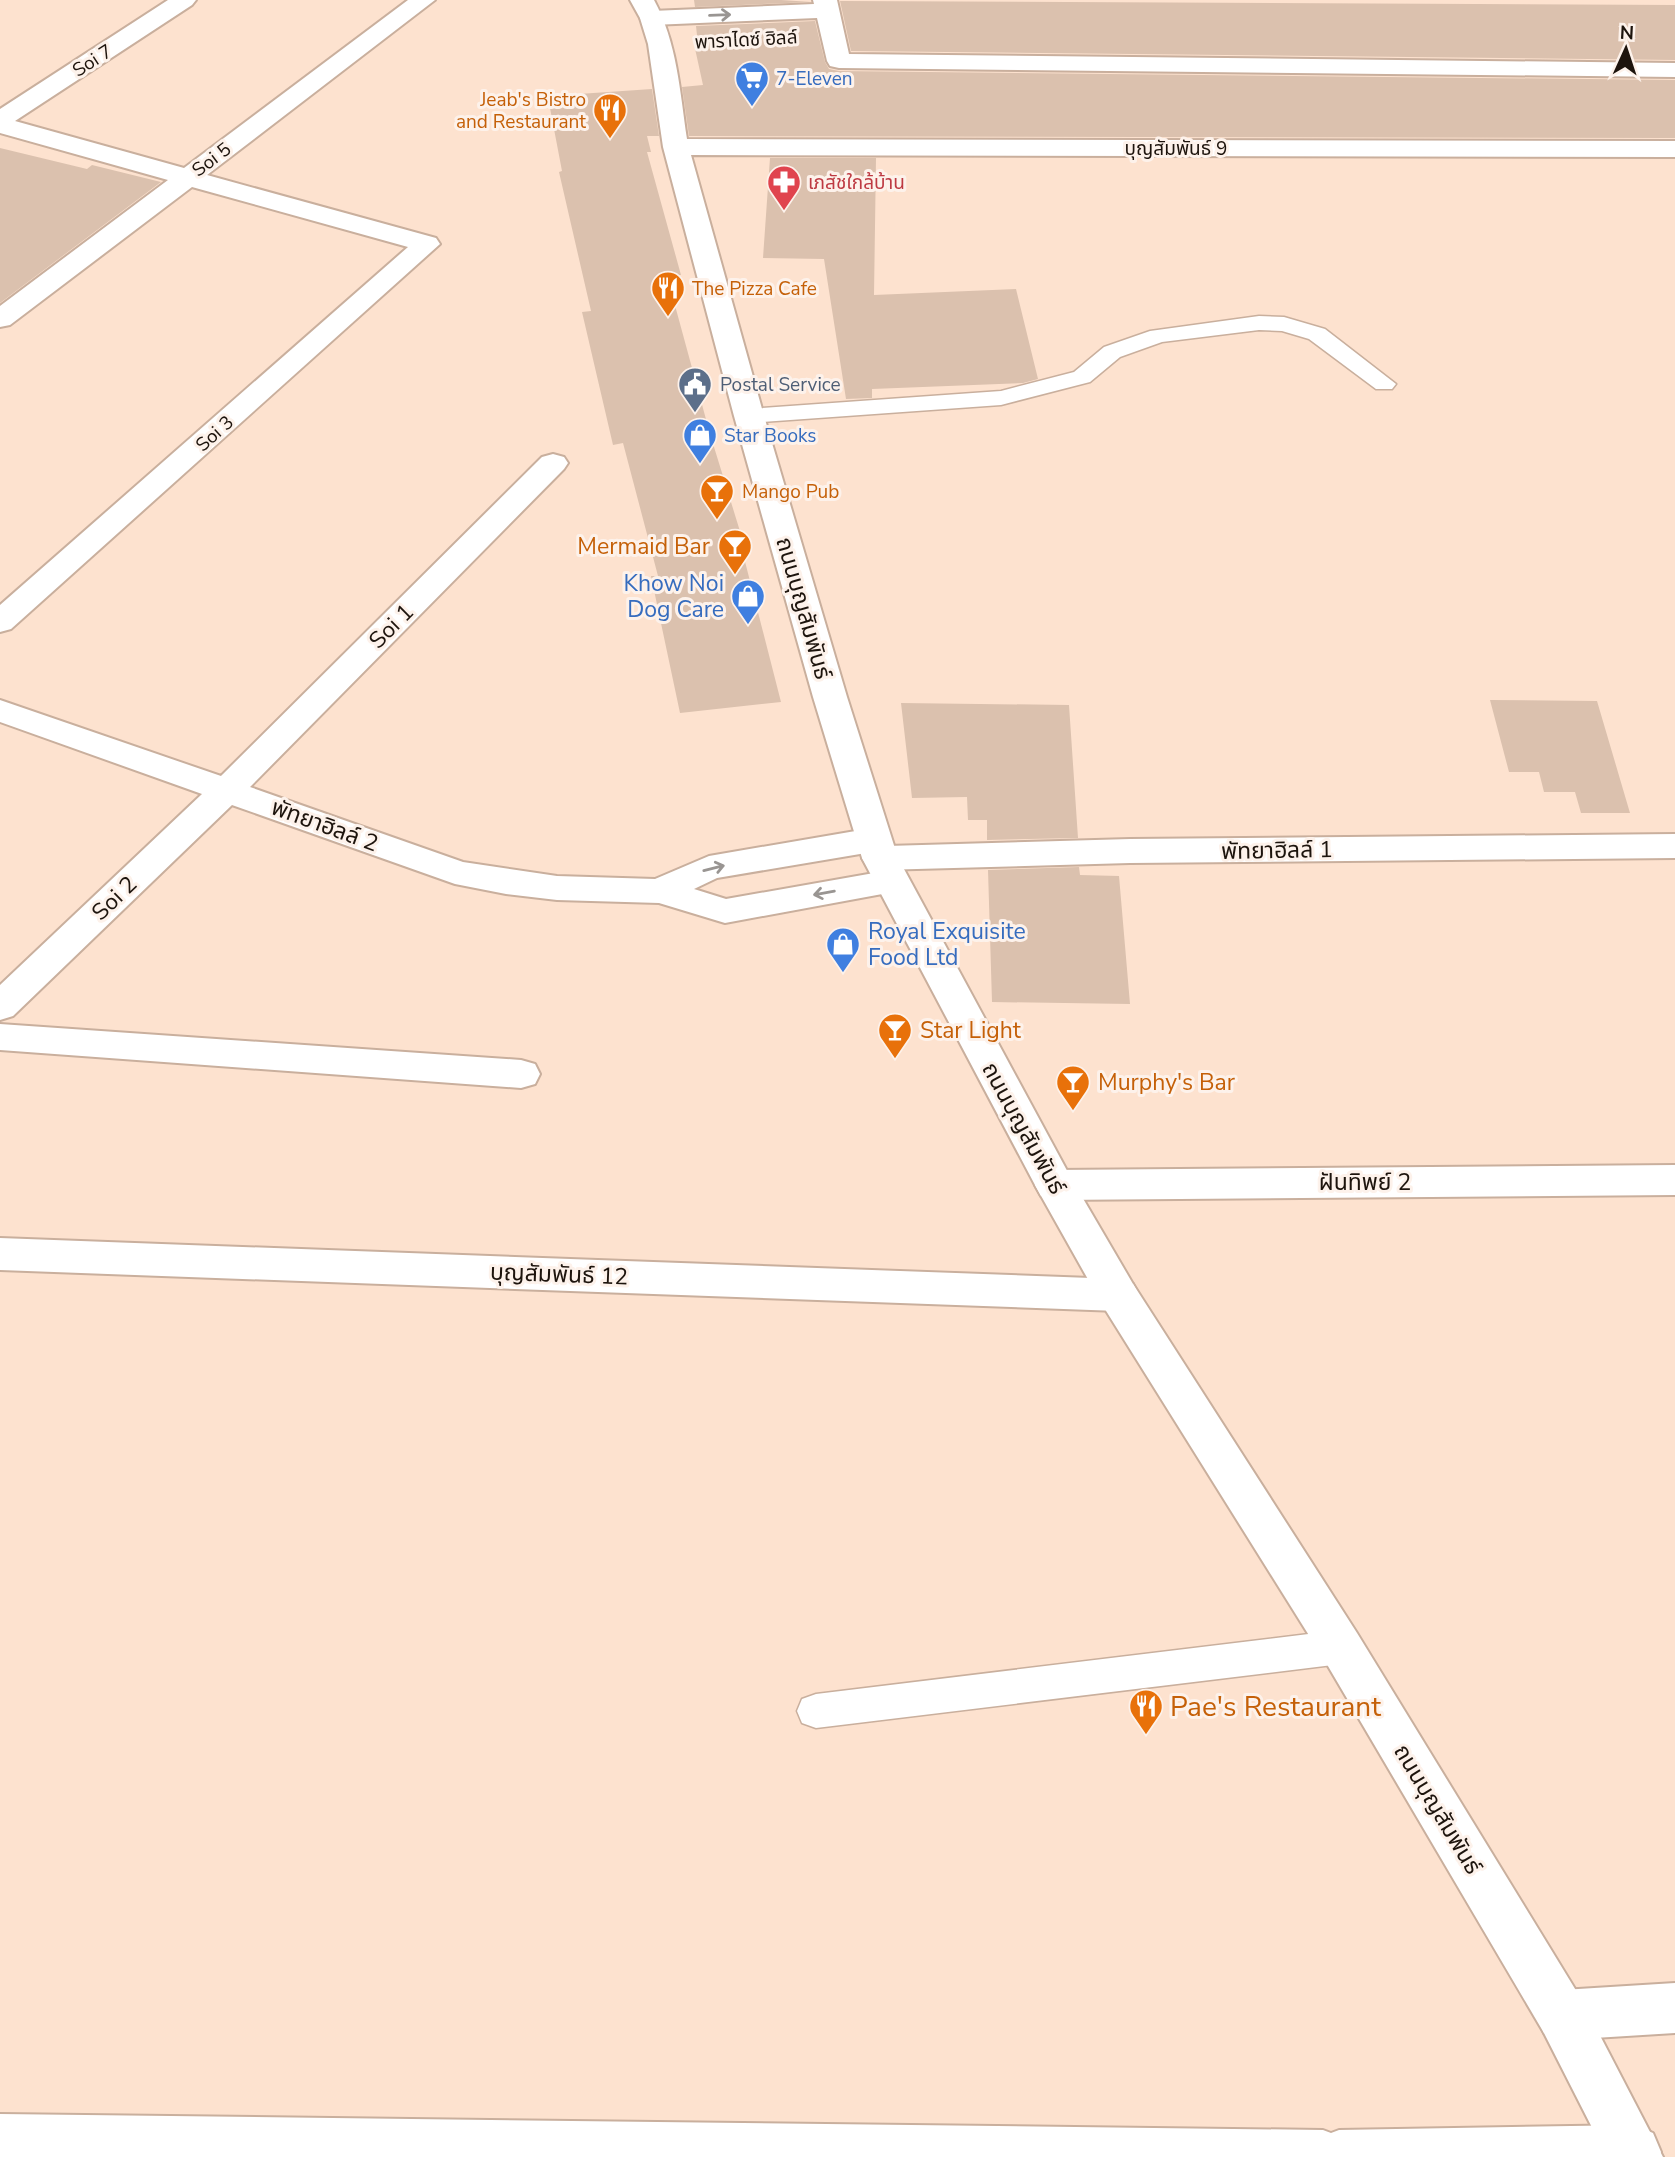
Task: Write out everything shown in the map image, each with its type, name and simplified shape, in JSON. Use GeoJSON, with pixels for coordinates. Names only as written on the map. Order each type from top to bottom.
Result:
{"type":"FeatureCollection","features":[{"type":"Feature","properties":{"kind":"street","name":"Soi 7"},"geometry":{"type":"LineString","coordinates":[[0,123],[184,0]]}},
{"type":"Feature","properties":{"kind":"street","name":"Soi 5"},"geometry":{"type":"LineString","coordinates":[[0,318],[423,0]]}},
{"type":"Feature","properties":{"kind":"street"},"geometry":{"type":"LineString","coordinates":[[660,26],[828,15],[838,61],[1675,70]]}},
{"type":"Feature","properties":{"kind":"street","name":"พาราไดซ์ ฮิลล์"},"geometry":{"type":"LineString","coordinates":[[806,36],[828,15]]}},
{"type":"Feature","properties":{"kind":"street","name":"ถนนบุญสัมพันธ์"},"geometry":{"type":"LineString","coordinates":[[660,26],[676,147],[749,416],[882,860],[1055,1185],[1118,1295],[1340,1647],[1562,2015],[1635,2154]]}},
{"type":"Feature","properties":{"kind":"street"},"geometry":{"type":"LineString","coordinates":[[0,123],[188,176]]}},
{"type":"Feature","properties":{"kind":"street","name":"บุญสัมพันธ์ 9"},"geometry":{"type":"LineString","coordinates":[[676,147],[1675,149]]}},
{"type":"Feature","properties":{"kind":"street","name":"Soi 3"},"geometry":{"type":"LineString","coordinates":[[0,622],[427,244],[188,176]]}},
{"type":"Feature","properties":{"kind":"street","name":"Soi 1"},"geometry":{"type":"LineString","coordinates":[[228,789],[554,463]]}},
{"type":"Feature","properties":{"kind":"street","name":"พัทยาฮิลล์ 2"},"geometry":{"type":"LineString","coordinates":[[0,710],[455,872],[492,881],[589,892],[660,891],[725,911],[882,860]]}},
{"type":"Feature","properties":{"kind":"street","name":"Soi 2"},"geometry":{"type":"LineString","coordinates":[[0,1007],[228,789]]}},
{"type":"Feature","properties":{"kind":"street","name":"พัทยาฮิลล์ 1"},"geometry":{"type":"LineString","coordinates":[[882,860],[1130,851],[1675,846]]}},
{"type":"Feature","properties":{"kind":"street"},"geometry":{"type":"LineString","coordinates":[[0,1037],[521,1073]]}},
{"type":"Feature","properties":{"kind":"street","name":"ฝันทิพย์ 2"},"geometry":{"type":"LineString","coordinates":[[1055,1185],[1675,1180]]}},
{"type":"Feature","properties":{"kind":"street","name":"บุญสัมพันธ์ 12"},"geometry":{"type":"LineString","coordinates":[[0,1254],[1118,1295]]}},
{"type":"Feature","properties":{"kind":"street"},"geometry":{"type":"LineString","coordinates":[[1562,2015],[1675,2008]]}},
{"type":"Feature","properties":{"kind":"street"},"geometry":{"type":"LineString","coordinates":[[0,2141],[1323,2157]]}},
{"type":"Feature","properties":{"kind":"street"},"geometry":{"type":"LineString","coordinates":[[1339,2157],[1635,2154]]}},
{"type":"Feature","properties":{"kind":"lane"},"geometry":{"type":"LineString","coordinates":[[749,416],[1001,398],[1082,377],[1112,352],[1158,337],[1259,323],[1284,324],[1317,334],[1384,384]]}},
{"type":"Feature","properties":{"kind":"lane"},"geometry":{"type":"LineString","coordinates":[[816,1711],[1340,1647]]}},
{"type":"Feature","properties":{"kind":"building"},"geometry":{"type":"Polygon","coordinates":[[[694,0],[781,0],[811,2],[695,7],[694,0]]]}},
{"type":"Feature","properties":{"kind":"building"},"geometry":{"type":"Polygon","coordinates":[[[840,1],[1675,5],[1675,60],[851,51],[840,1]]]}},
{"type":"Feature","properties":{"kind":"building"},"geometry":{"type":"Polygon","coordinates":[[[815,21],[825,62],[829,69],[839,71],[1675,80],[1675,138],[689,136],[682,87],[703,85],[694,44],[698,44],[696,26],[815,21]]]}},
{"type":"Feature","properties":{"kind":"building"},"geometry":{"type":"Polygon","coordinates":[[[652,89],[659,136],[647,136],[651,152],[647,152],[681,275],[667,276],[710,434],[743,541],[740,542],[781,702],[680,713],[651,576],[658,576],[623,443],[613,445],[582,312],[591,311],[559,172],[562,171],[550,108],[567,107],[564,95],[652,89]]]}},
{"type":"Feature","properties":{"kind":"building"},"geometry":{"type":"Polygon","coordinates":[[[0,148],[87,169],[92,165],[161,182],[0,303],[0,148]]]}},
{"type":"Feature","properties":{"kind":"building"},"geometry":{"type":"Polygon","coordinates":[[[770,158],[876,158],[874,295],[1016,289],[1038,379],[1023,383],[872,389],[872,398],[846,399],[824,259],[763,258],[770,158]]]}},
{"type":"Feature","properties":{"kind":"building"},"geometry":{"type":"Polygon","coordinates":[[[1490,700],[1597,701],[1630,813],[1581,813],[1575,792],[1544,792],[1539,772],[1509,772],[1490,700]]]}},
{"type":"Feature","properties":{"kind":"building"},"geometry":{"type":"Polygon","coordinates":[[[901,703],[1069,705],[1078,838],[987,840],[987,820],[968,820],[967,797],[912,798],[901,703]]]}},
{"type":"Feature","properties":{"kind":"building"},"geometry":{"type":"Polygon","coordinates":[[[1079,867],[1080,875],[1119,876],[1130,1004],[992,1002],[988,870],[1079,867]]]}},
{"type":"Feature","properties":{"kind":"place","name":"7-Eleven"},"geometry":{"type":"Point","coordinates":[752,108]}},
{"type":"Feature","properties":{"kind":"place","name":"Jeab's Bistro and Restaurant"},"geometry":{"type":"Point","coordinates":[610,140]}},
{"type":"Feature","properties":{"kind":"place","name":"เภสัชใกล้บ้าน"},"geometry":{"type":"Point","coordinates":[784,212]}},
{"type":"Feature","properties":{"kind":"place","name":"The Pizza Cafe"},"geometry":{"type":"Point","coordinates":[668,318]}},
{"type":"Feature","properties":{"kind":"place","name":"Postal Service"},"geometry":{"type":"Point","coordinates":[695,414]}},
{"type":"Feature","properties":{"kind":"place","name":"Star Books"},"geometry":{"type":"Point","coordinates":[700,465]}},
{"type":"Feature","properties":{"kind":"place","name":"Mango Pub"},"geometry":{"type":"Point","coordinates":[717,521]}},
{"type":"Feature","properties":{"kind":"place","name":"Mermaid Bar"},"geometry":{"type":"Point","coordinates":[735,576]}},
{"type":"Feature","properties":{"kind":"place","name":"Khow Noi Dog Care"},"geometry":{"type":"Point","coordinates":[748,626]}},
{"type":"Feature","properties":{"kind":"place","name":"Royal Exquisite Food Ltd"},"geometry":{"type":"Point","coordinates":[843,974]}},
{"type":"Feature","properties":{"kind":"place","name":"Star Light"},"geometry":{"type":"Point","coordinates":[895,1060]}},
{"type":"Feature","properties":{"kind":"place","name":"Murphy's Bar"},"geometry":{"type":"Point","coordinates":[1073,1112]}},
{"type":"Feature","properties":{"kind":"place","name":"Pae's Restaurant"},"geometry":{"type":"Point","coordinates":[1146,1736]}}]}
